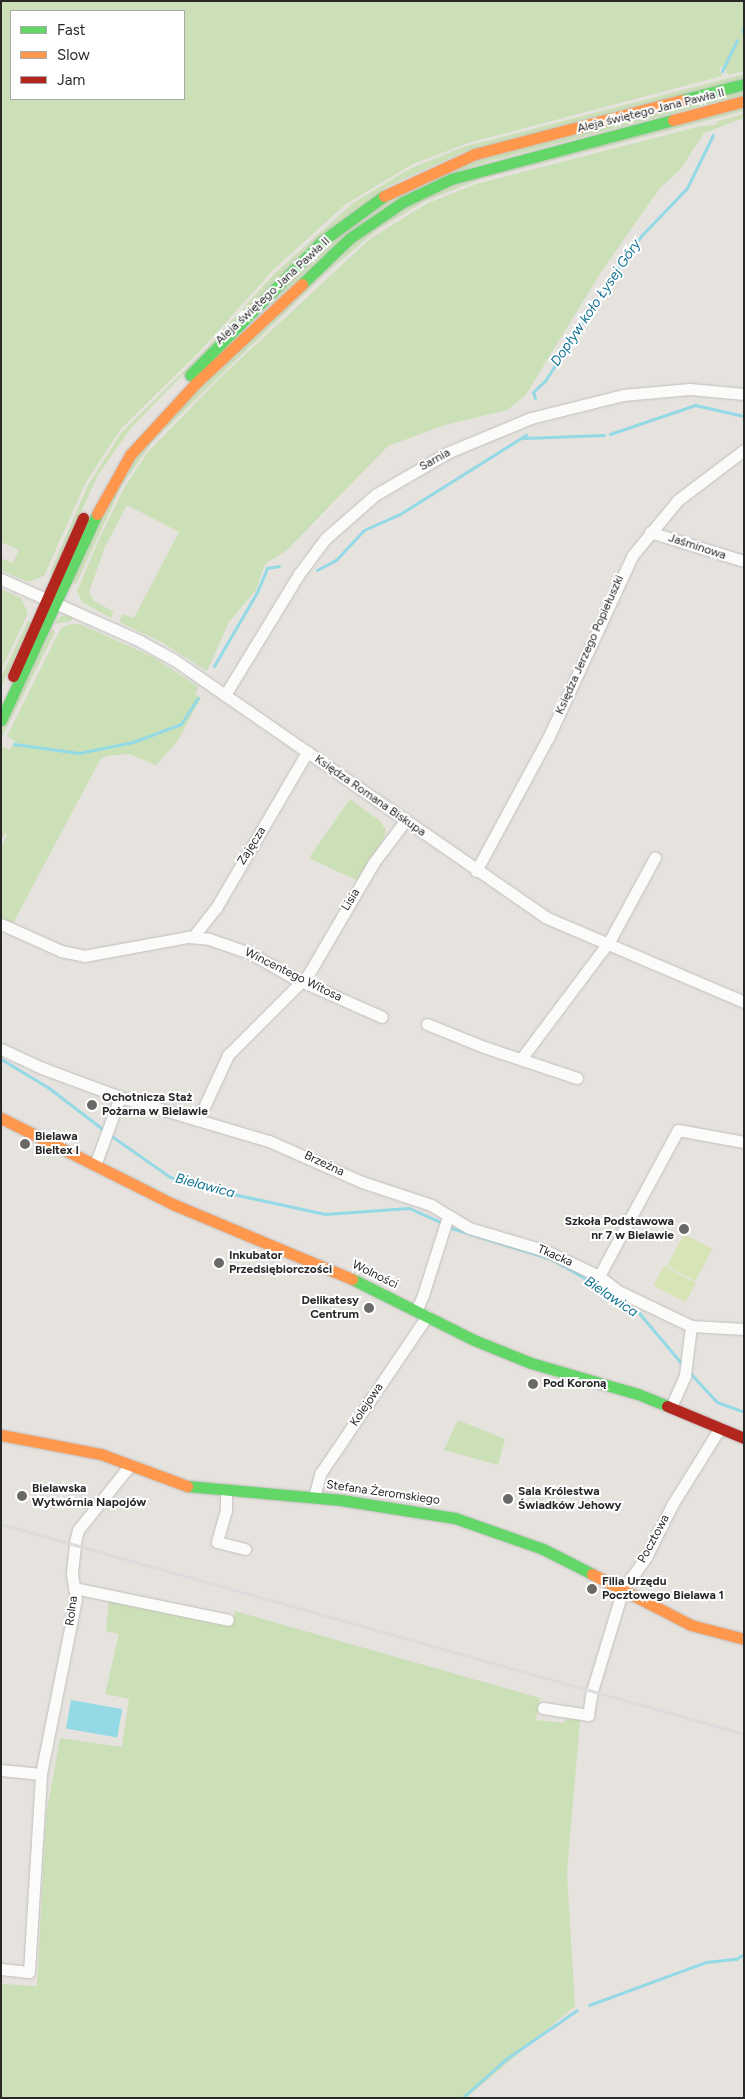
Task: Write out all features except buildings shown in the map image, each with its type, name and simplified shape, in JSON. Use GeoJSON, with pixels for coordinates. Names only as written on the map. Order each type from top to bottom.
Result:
{"type":"FeatureCollection","features":[{"type":"Feature","properties":{"kind":"main road","name":"Aleja świętego Jana Pawła II"},"geometry":{"type":"LineString","coordinates":[[1,720],[100,484],[132,435],[276,285],[359,211],[425,173],[475,154],[744,84]]}},
{"type":"Feature","properties":{"kind":"main road","name":"Aleja świętego Jana Pawła II"},"geometry":{"type":"LineString","coordinates":[[1,699],[104,497],[141,441],[196,383],[363,228],[416,195],[472,172],[744,101]]}},
{"type":"Feature","properties":{"kind":"main road","name":"Wolności"},"geometry":{"type":"LineString","coordinates":[[1,1118],[209,1221],[337,1272],[427,1316],[531,1363],[671,1407],[744,1438]]}},
{"type":"Feature","properties":{"kind":"main road","name":"Stefana Żeromskiego"},"geometry":{"type":"LineString","coordinates":[[1,1435],[86,1450],[186,1487],[398,1506],[484,1526],[543,1549],[691,1625],[744,1638]]}},
{"type":"Feature","properties":{"kind":"street","name":"Sarnia"},"geometry":{"type":"LineString","coordinates":[[225,694],[299,574],[325,539],[375,495],[449,452],[531,418],[623,395],[690,389],[744,394]]}},
{"type":"Feature","properties":{"kind":"street","name":"Księdza Jerzego Popiełuszki"},"geometry":{"type":"LineString","coordinates":[[476,871],[549,736],[622,574],[650,532],[684,495],[744,450]]}},
{"type":"Feature","properties":{"kind":"street","name":"Jaśminowa"},"geometry":{"type":"LineString","coordinates":[[650,532],[744,561]]}},
{"type":"Feature","properties":{"kind":"street","name":"Księdza Romana Biskupa"},"geometry":{"type":"LineString","coordinates":[[1,579],[155,648],[225,694],[476,871],[545,917],[606,946],[744,1002]]}},
{"type":"Feature","properties":{"kind":"street","name":"Zajęcza"},"geometry":{"type":"LineString","coordinates":[[193,937],[216,908],[307,752]]}},
{"type":"Feature","properties":{"kind":"street","name":"Lisia"},"geometry":{"type":"LineString","coordinates":[[302,982],[374,862],[405,821]]}},
{"type":"Feature","properties":{"kind":"street"},"geometry":{"type":"LineString","coordinates":[[521,1059],[606,946],[655,857]]}},
{"type":"Feature","properties":{"kind":"street","name":"Wincentego Witosa"},"geometry":{"type":"LineString","coordinates":[[1,924],[61,951],[84,956],[193,937],[250,953],[302,982],[382,1017]]}},
{"type":"Feature","properties":{"kind":"street"},"geometry":{"type":"LineString","coordinates":[[198,1120],[234,1046],[272,1015],[302,982]]}},
{"type":"Feature","properties":{"kind":"street"},"geometry":{"type":"LineString","coordinates":[[428,1024],[577,1078]]}},
{"type":"Feature","properties":{"kind":"street","name":"Brzeżna"},"geometry":{"type":"LineString","coordinates":[[1,1048],[50,1072],[120,1097],[269,1140],[362,1182],[431,1205],[448,1216]]}},
{"type":"Feature","properties":{"kind":"street"},"geometry":{"type":"LineString","coordinates":[[94,1165],[108,1134],[120,1097]]}},
{"type":"Feature","properties":{"kind":"street"},"geometry":{"type":"LineString","coordinates":[[599,1276],[678,1130],[744,1142]]}},
{"type":"Feature","properties":{"kind":"street"},"geometry":{"type":"LineString","coordinates":[[416,1310],[424,1295],[448,1216]]}},
{"type":"Feature","properties":{"kind":"street","name":"Tkacka"},"geometry":{"type":"LineString","coordinates":[[448,1216],[469,1228],[546,1251],[599,1276],[618,1291],[692,1326],[744,1329]]}},
{"type":"Feature","properties":{"kind":"street","name":"Kolejowa"},"geometry":{"type":"LineString","coordinates":[[314,1497],[320,1474],[427,1316]]}},
{"type":"Feature","properties":{"kind":"street"},"geometry":{"type":"LineString","coordinates":[[671,1407],[685,1375],[692,1326]]}},
{"type":"Feature","properties":{"kind":"street","name":"Pocztowa"},"geometry":{"type":"LineString","coordinates":[[543,1708],[588,1715],[592,1690],[624,1589],[646,1557],[672,1505],[720,1428]]}},
{"type":"Feature","properties":{"kind":"street","name":"Rolna"},"geometry":{"type":"LineString","coordinates":[[1,1970],[28,1972],[41,1774],[76,1599],[73,1550],[78,1530],[130,1465]]}},
{"type":"Feature","properties":{"kind":"street"},"geometry":{"type":"LineString","coordinates":[[226,1491],[226,1510],[217,1542],[245,1549]]}},
{"type":"Feature","properties":{"kind":"street"},"geometry":{"type":"LineString","coordinates":[[74,1588],[228,1620]]}},
{"type":"Feature","properties":{"kind":"street"},"geometry":{"type":"LineString","coordinates":[[1,1770],[41,1774]]}},
{"type":"Feature","properties":{"kind":"green space"},"geometry":{"type":"Polygon","coordinates":[[[1,1],[744,1],[744,71],[728,75],[724,66],[719,68],[722,76],[468,143],[413,164],[346,204],[273,270],[202,349],[120,430],[86,482],[44,576],[28,582],[1,570],[1,558],[13,563],[19,550],[1,542],[1,1]]]}},
{"type":"Feature","properties":{"kind":"green space"},"geometry":{"type":"Polygon","coordinates":[[[744,74],[744,79],[464,152],[386,187],[203,354],[131,428],[98,475],[53,574],[50,573],[88,485],[122,432],[202,353],[274,274],[353,203],[409,169],[463,147],[744,74]]]}},
{"type":"Feature","properties":{"kind":"green space"},"geometry":{"type":"Polygon","coordinates":[[[744,90],[744,95],[490,161],[444,176],[274,303],[262,307],[318,252],[381,203],[469,162],[744,90]]]}},
{"type":"Feature","properties":{"kind":"green space"},"geometry":{"type":"Polygon","coordinates":[[[744,107],[744,111],[481,179],[425,201],[377,230],[325,274],[153,441],[122,485],[76,584],[72,583],[126,470],[162,425],[346,249],[393,214],[450,186],[744,107]]]}},
{"type":"Feature","properties":{"kind":"green space"},"geometry":{"type":"Polygon","coordinates":[[[744,114],[744,118],[704,133],[680,170],[660,188],[601,272],[525,396],[507,410],[445,425],[388,446],[287,550],[265,564],[256,590],[229,622],[207,671],[163,643],[119,622],[123,614],[134,618],[179,532],[127,505],[105,547],[89,592],[94,601],[114,612],[111,618],[82,602],[77,591],[100,537],[124,488],[147,453],[221,377],[370,239],[426,204],[476,184],[701,126],[715,125],[718,121],[744,114]]]}},
{"type":"Feature","properties":{"kind":"green space"},"geometry":{"type":"Polygon","coordinates":[[[1,589],[21,598],[28,613],[1,670],[1,589]]]}},
{"type":"Feature","properties":{"kind":"green space"},"geometry":{"type":"Polygon","coordinates":[[[61,616],[73,616],[71,621],[54,624],[61,616]]]}},
{"type":"Feature","properties":{"kind":"green space"},"geometry":{"type":"Polygon","coordinates":[[[28,621],[33,621],[1,687],[1,677],[28,621]]]}},
{"type":"Feature","properties":{"kind":"green space"},"geometry":{"type":"Polygon","coordinates":[[[71,624],[80,624],[153,657],[199,687],[195,694],[201,698],[177,742],[156,765],[129,754],[106,756],[100,760],[11,927],[1,922],[1,847],[7,835],[5,833],[1,840],[1,746],[10,750],[15,741],[7,736],[61,628],[71,624]]]}},
{"type":"Feature","properties":{"kind":"green space"},"geometry":{"type":"Polygon","coordinates":[[[52,629],[55,632],[1,739],[1,731],[52,629]]]}},
{"type":"Feature","properties":{"kind":"green space"},"geometry":{"type":"Polygon","coordinates":[[[350,799],[380,821],[386,830],[384,838],[358,881],[309,858],[350,799]]]}},
{"type":"Feature","properties":{"kind":"green space"},"geometry":{"type":"Polygon","coordinates":[[[684,1234],[712,1249],[695,1281],[667,1266],[684,1234]]]}},
{"type":"Feature","properties":{"kind":"green space"},"geometry":{"type":"Polygon","coordinates":[[[664,1266],[696,1283],[685,1302],[654,1285],[664,1266]]]}},
{"type":"Feature","properties":{"kind":"green space"},"geometry":{"type":"Polygon","coordinates":[[[458,1420],[505,1439],[498,1465],[444,1450],[458,1420]]]}},
{"type":"Feature","properties":{"kind":"green space"},"geometry":{"type":"Polygon","coordinates":[[[109,1599],[232,1625],[235,1611],[540,1698],[536,1720],[563,1723],[569,1717],[580,1720],[567,1873],[575,2006],[466,2098],[1,2098],[1,1984],[37,1986],[46,1815],[60,1738],[122,1747],[129,1699],[105,1694],[119,1634],[106,1631],[109,1599]]]}},
{"type":"Feature","properties":{"kind":"water"},"geometry":{"type":"Polygon","coordinates":[[[71,1700],[122,1709],[117,1738],[66,1729],[71,1700]]]}},
{"type":"Feature","properties":{"kind":"waterway","name":"Dopływ koło Łysej Góry"},"geometry":{"type":"LineString","coordinates":[[742,31],[744,27]]}},
{"type":"Feature","properties":{"kind":"waterway","name":"Dopływ koło Łysej Góry"},"geometry":{"type":"LineString","coordinates":[[722,71],[737,40]]}},
{"type":"Feature","properties":{"kind":"waterway","name":"Dopływ koło Łysej Góry"},"geometry":{"type":"LineString","coordinates":[[535,398],[533,392],[545,381],[611,277],[641,236],[687,188],[713,135]]}},
{"type":"Feature","properties":{"kind":"waterway"},"geometry":{"type":"LineString","coordinates":[[610,434],[695,405],[744,416]]}},
{"type":"Feature","properties":{"kind":"waterway","name":"Dopływ koło Łysej Góry"},"geometry":{"type":"LineString","coordinates":[[317,570],[336,560],[364,530],[400,514],[526,435]]}},
{"type":"Feature","properties":{"kind":"waterway"},"geometry":{"type":"LineString","coordinates":[[524,438],[604,435]]}},
{"type":"Feature","properties":{"kind":"waterway","name":"Dopływ koło Łysej Góry"},"geometry":{"type":"LineString","coordinates":[[214,666],[257,592],[267,568],[279,566]]}},
{"type":"Feature","properties":{"kind":"waterway","name":"Dopływ koło Łysej Góry"},"geometry":{"type":"LineString","coordinates":[[14,744],[79,753],[133,742],[181,724],[198,698]]}},
{"type":"Feature","properties":{"kind":"waterway","name":"Bielawica"},"geometry":{"type":"LineString","coordinates":[[1,1059],[49,1088],[105,1131]]}},
{"type":"Feature","properties":{"kind":"waterway","name":"Bielawica"},"geometry":{"type":"LineString","coordinates":[[110,1135],[170,1177],[192,1185],[325,1214],[409,1208],[440,1222]]}},
{"type":"Feature","properties":{"kind":"waterway","name":"Bielawica"},"geometry":{"type":"LineString","coordinates":[[448,1227],[551,1259],[590,1281],[639,1313],[682,1364]]}},
{"type":"Feature","properties":{"kind":"waterway","name":"Bielawica"},"geometry":{"type":"LineString","coordinates":[[689,1372],[717,1402],[744,1412]]}},
{"type":"Feature","properties":{"kind":"waterway"},"geometry":{"type":"LineString","coordinates":[[589,2005],[706,1962],[736,1959],[744,1954]]}},
{"type":"Feature","properties":{"kind":"waterway"},"geometry":{"type":"LineString","coordinates":[[462,2098],[506,2059],[577,2010]]}},
{"type":"Feature","properties":{"kind":"railway"},"geometry":{"type":"LineString","coordinates":[[1,1524],[744,1734]]}},
{"type":"Feature","properties":{"kind":"traffic: fast"},"geometry":{"type":"LineString","coordinates":[[682,100],[744,84]]}},
{"type":"Feature","properties":{"kind":"traffic: fast"},"geometry":{"type":"LineString","coordinates":[[302,284],[350,238],[403,202],[451,179],[673,120]]}},
{"type":"Feature","properties":{"kind":"traffic: fast"},"geometry":{"type":"LineString","coordinates":[[190,375],[321,242],[384,196]]}},
{"type":"Feature","properties":{"kind":"traffic: fast"},"geometry":{"type":"LineString","coordinates":[[1,720],[97,514]]}},
{"type":"Feature","properties":{"kind":"traffic: fast"},"geometry":{"type":"LineString","coordinates":[[352,1279],[474,1340],[531,1363],[638,1394],[667,1406]]}},
{"type":"Feature","properties":{"kind":"traffic: fast"},"geometry":{"type":"LineString","coordinates":[[187,1486],[341,1500],[455,1518],[543,1549],[592,1574]]}},
{"type":"Feature","properties":{"kind":"traffic: slow"},"geometry":{"type":"LineString","coordinates":[[384,196],[475,154],[682,100]]}},
{"type":"Feature","properties":{"kind":"traffic: slow"},"geometry":{"type":"LineString","coordinates":[[673,120],[744,101]]}},
{"type":"Feature","properties":{"kind":"traffic: slow"},"geometry":{"type":"LineString","coordinates":[[97,514],[130,455],[196,383],[302,284]]}},
{"type":"Feature","properties":{"kind":"traffic: slow"},"geometry":{"type":"LineString","coordinates":[[1,1118],[175,1205],[352,1279]]}},
{"type":"Feature","properties":{"kind":"traffic: slow"},"geometry":{"type":"LineString","coordinates":[[1,1435],[101,1454],[187,1486]]}},
{"type":"Feature","properties":{"kind":"traffic: slow"},"geometry":{"type":"LineString","coordinates":[[592,1574],[691,1625],[744,1639]]}},
{"type":"Feature","properties":{"kind":"traffic: jam"},"geometry":{"type":"LineString","coordinates":[[13,676],[83,518]]}},
{"type":"Feature","properties":{"kind":"traffic: jam"},"geometry":{"type":"LineString","coordinates":[[667,1406],[744,1438]]}},
{"type":"Feature","properties":{"kind":"place","name":"Ochotnicza Staż Pożarna w Bielawie"},"geometry":{"type":"Point","coordinates":[92,1105]}},
{"type":"Feature","properties":{"kind":"place","name":"Bielawa Bieltex I"},"geometry":{"type":"Point","coordinates":[25,1144]}},
{"type":"Feature","properties":{"kind":"place","name":"Szkoła Podstawowa nr 7 w Bielawie"},"geometry":{"type":"Point","coordinates":[684,1229]}},
{"type":"Feature","properties":{"kind":"place","name":"Inkubator Przedsiębiorczości"},"geometry":{"type":"Point","coordinates":[219,1263]}},
{"type":"Feature","properties":{"kind":"place","name":"Delikatesy Centrum"},"geometry":{"type":"Point","coordinates":[369,1308]}},
{"type":"Feature","properties":{"kind":"place","name":"Pod Koroną"},"geometry":{"type":"Point","coordinates":[533,1384]}},
{"type":"Feature","properties":{"kind":"place","name":"Bielawska Wytwórnia Napojów"},"geometry":{"type":"Point","coordinates":[22,1496]}},
{"type":"Feature","properties":{"kind":"place","name":"Sala Królestwa Świadków Jehowy"},"geometry":{"type":"Point","coordinates":[508,1499]}},
{"type":"Feature","properties":{"kind":"place","name":"Filia Urzędu Pocztowego Bielawa 1"},"geometry":{"type":"Point","coordinates":[592,1589]}}]}
